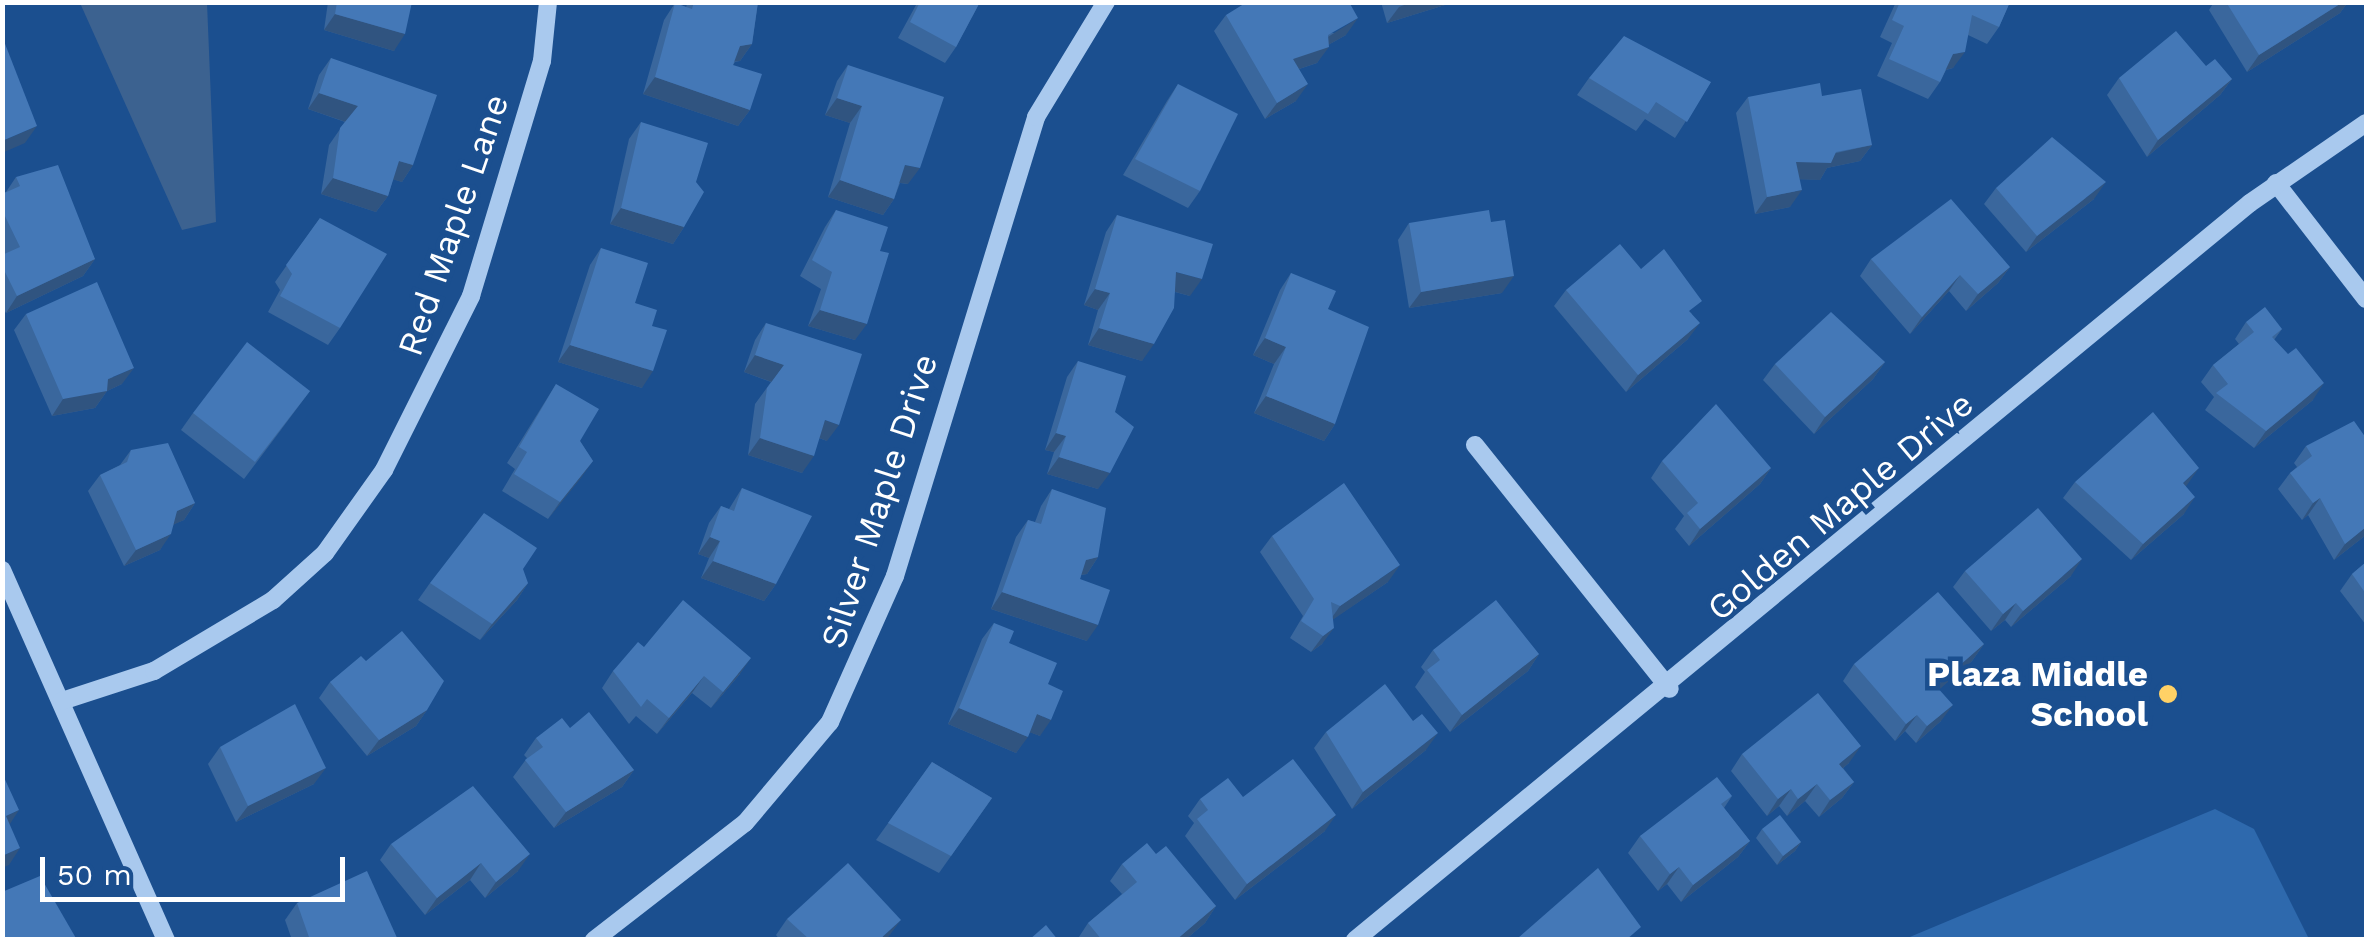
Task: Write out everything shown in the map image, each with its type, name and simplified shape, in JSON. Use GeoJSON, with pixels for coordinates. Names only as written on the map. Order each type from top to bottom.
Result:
{"type":"FeatureCollection","features":[{"type":"Feature","properties":{"kind":"street","name":"Red Maple Lane"},"geometry":{"type":"LineString","coordinates":[[62,702],[154,670],[273,600],[325,553],[384,470],[471,296],[537,81],[548,2]]}},
{"type":"Feature","properties":{"kind":"street","name":"Silver Maple Drive"},"geometry":{"type":"LineString","coordinates":[[594,940],[745,823],[830,722],[896,576],[1036,117],[1106,2]]}},
{"type":"Feature","properties":{"kind":"street","name":"Golden Maple Drive"},"geometry":{"type":"LineString","coordinates":[[1355,940],[1670,689],[2276,183],[2366,123]]}},
{"type":"Feature","properties":{"kind":"street"},"geometry":{"type":"LineString","coordinates":[[2276,183],[2366,298]]}},
{"type":"Feature","properties":{"kind":"street"},"geometry":{"type":"LineString","coordinates":[[1475,445],[1670,689]]}},
{"type":"Feature","properties":{"kind":"street"},"geometry":{"type":"LineString","coordinates":[[2,570],[166,940]]}},
{"type":"Feature","properties":{"kind":"shaded area"},"geometry":{"type":"Polygon","coordinates":[[[80,3],[207,3],[216,222],[182,230],[80,3]]]}},
{"type":"Feature","properties":{"kind":"shaded area"},"geometry":{"type":"Polygon","coordinates":[[[2215,809],[2254,829],[2309,939],[1905,939],[2215,809]]]}},
{"type":"Feature","properties":{"kind":"building"},"geometry":{"type":"Polygon","coordinates":[[[337,2],[412,2],[405,34],[335,14],[337,2]]]}},
{"type":"Feature","properties":{"kind":"building"},"geometry":{"type":"Polygon","coordinates":[[[694,2],[758,2],[752,44],[740,46],[733,65],[762,74],[750,110],[655,77],[675,3],[692,9],[694,2]]]}},
{"type":"Feature","properties":{"kind":"building"},"geometry":{"type":"Polygon","coordinates":[[[920,2],[980,2],[956,47],[910,22],[920,2]]]}},
{"type":"Feature","properties":{"kind":"building"},"geometry":{"type":"Polygon","coordinates":[[[1247,2],[1349,2],[1358,18],[1328,35],[1329,47],[1293,59],[1308,84],[1277,103],[1226,15],[1247,2]]]}},
{"type":"Feature","properties":{"kind":"building"},"geometry":{"type":"Polygon","coordinates":[[[1900,2],[2010,2],[1999,27],[1972,15],[1965,52],[1953,54],[1940,82],[1889,59],[1904,26],[1892,20],[1900,2]]]}},
{"type":"Feature","properties":{"kind":"building"},"geometry":{"type":"Polygon","coordinates":[[[2226,2],[2343,2],[2259,55],[2226,2]]]}},
{"type":"Feature","properties":{"kind":"building"},"geometry":{"type":"Polygon","coordinates":[[[2176,31],[2206,66],[2215,59],[2232,79],[2158,140],[2119,78],[2176,31]]]}},
{"type":"Feature","properties":{"kind":"building"},"geometry":{"type":"Polygon","coordinates":[[[2,36],[37,126],[2,141],[2,36]]]}},
{"type":"Feature","properties":{"kind":"building"},"geometry":{"type":"Polygon","coordinates":[[[1624,36],[1711,82],[1687,122],[1656,102],[1648,114],[1589,78],[1624,36]]]}},
{"type":"Feature","properties":{"kind":"building"},"geometry":{"type":"Polygon","coordinates":[[[331,58],[437,95],[413,165],[399,161],[388,196],[333,178],[340,128],[358,106],[319,93],[331,58]]]}},
{"type":"Feature","properties":{"kind":"building"},"geometry":{"type":"Polygon","coordinates":[[[848,65],[944,97],[920,168],[905,165],[894,199],[840,180],[862,106],[837,98],[848,65]]]}},
{"type":"Feature","properties":{"kind":"building"},"geometry":{"type":"Polygon","coordinates":[[[1820,83],[1822,96],[1861,89],[1872,145],[1836,152],[1831,163],[1796,162],[1802,190],[1767,197],[1748,97],[1820,83]]]}},
{"type":"Feature","properties":{"kind":"building"},"geometry":{"type":"Polygon","coordinates":[[[1178,84],[1238,114],[1200,191],[1135,159],[1178,84]]]}},
{"type":"Feature","properties":{"kind":"building"},"geometry":{"type":"Polygon","coordinates":[[[641,122],[708,143],[696,182],[704,192],[684,227],[621,208],[641,122]]]}},
{"type":"Feature","properties":{"kind":"building"},"geometry":{"type":"Polygon","coordinates":[[[2052,137],[2106,182],[2037,236],[1996,188],[2052,137]]]}},
{"type":"Feature","properties":{"kind":"building"},"geometry":{"type":"Polygon","coordinates":[[[58,165],[95,259],[17,296],[2,266],[2,255],[20,247],[2,210],[2,194],[20,186],[16,177],[58,165]]]}},
{"type":"Feature","properties":{"kind":"building"},"geometry":{"type":"Polygon","coordinates":[[[1951,199],[2010,267],[1978,294],[1960,275],[1922,317],[1871,259],[1951,199]]]}},
{"type":"Feature","properties":{"kind":"building"},"geometry":{"type":"Polygon","coordinates":[[[836,210],[888,227],[880,251],[889,253],[867,324],[820,310],[832,272],[812,260],[836,210]]]}},
{"type":"Feature","properties":{"kind":"building"},"geometry":{"type":"Polygon","coordinates":[[[1489,210],[1491,222],[1505,220],[1514,276],[1421,292],[1409,223],[1489,210]]]}},
{"type":"Feature","properties":{"kind":"building"},"geometry":{"type":"Polygon","coordinates":[[[1117,215],[1213,244],[1202,279],[1176,272],[1174,308],[1154,344],[1099,328],[1110,293],[1095,289],[1117,215]]]}},
{"type":"Feature","properties":{"kind":"building"},"geometry":{"type":"Polygon","coordinates":[[[320,218],[387,254],[340,328],[280,296],[292,274],[286,265],[320,218]]]}},
{"type":"Feature","properties":{"kind":"building"},"geometry":{"type":"Polygon","coordinates":[[[1620,244],[1641,269],[1664,249],[1702,301],[1689,311],[1700,323],[1638,375],[1566,290],[1620,244]]]}},
{"type":"Feature","properties":{"kind":"building"},"geometry":{"type":"Polygon","coordinates":[[[601,248],[648,263],[635,303],[657,310],[652,326],[667,330],[653,371],[570,345],[601,248]]]}},
{"type":"Feature","properties":{"kind":"building"},"geometry":{"type":"Polygon","coordinates":[[[1291,273],[1336,291],[1328,309],[1369,327],[1335,424],[1266,396],[1286,347],[1265,338],[1291,273]]]}},
{"type":"Feature","properties":{"kind":"building"},"geometry":{"type":"Polygon","coordinates":[[[97,282],[134,368],[108,379],[107,391],[63,399],[26,314],[97,282]]]}},
{"type":"Feature","properties":{"kind":"building"},"geometry":{"type":"Polygon","coordinates":[[[2265,307],[2282,329],[2272,337],[2288,354],[2296,348],[2324,383],[2266,431],[2216,393],[2228,384],[2213,365],[2254,332],[2246,322],[2265,307]]]}},
{"type":"Feature","properties":{"kind":"building"},"geometry":{"type":"Polygon","coordinates":[[[1831,312],[1885,362],[1825,417],[1775,364],[1831,312]]]}},
{"type":"Feature","properties":{"kind":"building"},"geometry":{"type":"Polygon","coordinates":[[[766,323],[862,354],[839,425],[825,420],[814,456],[760,438],[767,388],[784,365],[755,355],[766,323]]]}},
{"type":"Feature","properties":{"kind":"building"},"geometry":{"type":"Polygon","coordinates":[[[247,342],[310,391],[255,462],[193,413],[247,342]]]}},
{"type":"Feature","properties":{"kind":"building"},"geometry":{"type":"Polygon","coordinates":[[[1078,361],[1126,376],[1115,412],[1134,427],[1110,473],[1059,457],[1066,436],[1056,433],[1078,361]]]}},
{"type":"Feature","properties":{"kind":"building"},"geometry":{"type":"Polygon","coordinates":[[[556,384],[599,409],[580,441],[593,461],[560,502],[514,474],[527,452],[519,447],[556,384]]]}},
{"type":"Feature","properties":{"kind":"building"},"geometry":{"type":"Polygon","coordinates":[[[1716,404],[1771,468],[1700,529],[1687,513],[1698,503],[1662,461],[1716,404]]]}},
{"type":"Feature","properties":{"kind":"building"},"geometry":{"type":"Polygon","coordinates":[[[2153,412],[2199,468],[2183,483],[2195,497],[2143,544],[2075,482],[2153,412]]]}},
{"type":"Feature","properties":{"kind":"building"},"geometry":{"type":"Polygon","coordinates":[[[2354,421],[2366,438],[2366,527],[2345,544],[2320,498],[2313,503],[2290,473],[2312,456],[2306,446],[2354,421]]]}},
{"type":"Feature","properties":{"kind":"building"},"geometry":{"type":"Polygon","coordinates":[[[168,443],[195,503],[177,511],[171,534],[136,550],[100,475],[127,462],[131,450],[168,443]]]}},
{"type":"Feature","properties":{"kind":"building"},"geometry":{"type":"Polygon","coordinates":[[[1344,483],[1400,565],[1340,606],[1331,602],[1334,628],[1323,636],[1301,621],[1314,599],[1272,536],[1344,483]]]}},
{"type":"Feature","properties":{"kind":"building"},"geometry":{"type":"Polygon","coordinates":[[[742,488],[812,516],[776,584],[713,561],[720,541],[710,537],[721,506],[734,511],[742,488]]]}},
{"type":"Feature","properties":{"kind":"building"},"geometry":{"type":"Polygon","coordinates":[[[1052,489],[1106,508],[1098,557],[1086,560],[1080,579],[1110,590],[1098,625],[1002,592],[1028,520],[1041,524],[1052,489]]]}},
{"type":"Feature","properties":{"kind":"building"},"geometry":{"type":"Polygon","coordinates":[[[2038,508],[2082,559],[2023,611],[2016,603],[2003,614],[1965,571],[2038,508]]]}},
{"type":"Feature","properties":{"kind":"building"},"geometry":{"type":"Polygon","coordinates":[[[484,513],[537,548],[523,569],[528,583],[492,624],[430,583],[484,513]]]}},
{"type":"Feature","properties":{"kind":"building"},"geometry":{"type":"Polygon","coordinates":[[[2366,562],[2366,594],[2352,574],[2366,562]]]}},
{"type":"Feature","properties":{"kind":"building"},"geometry":{"type":"Polygon","coordinates":[[[1938,592],[1984,644],[1936,686],[1953,705],[1927,726],[1917,715],[1906,724],[1854,664],[1938,592]]]}},
{"type":"Feature","properties":{"kind":"building"},"geometry":{"type":"Polygon","coordinates":[[[683,600],[751,658],[723,692],[704,676],[669,718],[647,699],[641,707],[613,671],[638,642],[644,647],[683,600]]]}},
{"type":"Feature","properties":{"kind":"building"},"geometry":{"type":"Polygon","coordinates":[[[1496,600],[1539,654],[1462,715],[1427,670],[1440,660],[1433,650],[1496,600]]]}},
{"type":"Feature","properties":{"kind":"building"},"geometry":{"type":"Polygon","coordinates":[[[994,623],[1014,631],[1009,643],[1057,663],[1048,684],[1063,691],[1051,720],[1037,714],[1028,737],[959,708],[994,623]]]}},
{"type":"Feature","properties":{"kind":"building"},"geometry":{"type":"Polygon","coordinates":[[[402,631],[444,681],[427,710],[379,740],[330,682],[361,656],[366,661],[402,631]]]}},
{"type":"Feature","properties":{"kind":"building"},"geometry":{"type":"Polygon","coordinates":[[[1385,684],[1413,721],[1422,714],[1438,733],[1363,792],[1326,732],[1385,684]]]}},
{"type":"Feature","properties":{"kind":"building"},"geometry":{"type":"Polygon","coordinates":[[[1818,693],[1861,746],[1839,764],[1854,782],[1830,800],[1817,784],[1798,799],[1791,789],[1778,799],[1742,754],[1818,693]]]}},
{"type":"Feature","properties":{"kind":"building"},"geometry":{"type":"Polygon","coordinates":[[[295,704],[326,768],[248,806],[220,747],[295,704]]]}},
{"type":"Feature","properties":{"kind":"building"},"geometry":{"type":"Polygon","coordinates":[[[589,712],[634,770],[566,812],[525,760],[543,747],[536,738],[562,718],[570,728],[589,712]]]}},
{"type":"Feature","properties":{"kind":"building"},"geometry":{"type":"Polygon","coordinates":[[[1293,759],[1336,815],[1247,884],[1197,819],[1208,810],[1200,799],[1228,778],[1243,797],[1293,759]]]}},
{"type":"Feature","properties":{"kind":"building"},"geometry":{"type":"Polygon","coordinates":[[[932,762],[992,798],[951,856],[888,823],[932,762]]]}},
{"type":"Feature","properties":{"kind":"building"},"geometry":{"type":"Polygon","coordinates":[[[2,773],[19,810],[6,816],[20,848],[2,856],[2,773]]]}},
{"type":"Feature","properties":{"kind":"building"},"geometry":{"type":"Polygon","coordinates":[[[1717,777],[1732,796],[1721,804],[1750,841],[1693,885],[1679,867],[1670,874],[1640,836],[1717,777]]]}},
{"type":"Feature","properties":{"kind":"building"},"geometry":{"type":"Polygon","coordinates":[[[473,786],[530,854],[496,882],[481,863],[437,898],[391,844],[473,786]]]}},
{"type":"Feature","properties":{"kind":"building"},"geometry":{"type":"Polygon","coordinates":[[[1780,815],[1801,842],[1783,856],[1762,829],[1780,815]]]}},
{"type":"Feature","properties":{"kind":"building"},"geometry":{"type":"Polygon","coordinates":[[[1147,843],[1156,854],[1166,846],[1216,906],[1176,940],[1102,940],[1088,923],[1137,882],[1122,864],[1147,843]]]}},
{"type":"Feature","properties":{"kind":"building"},"geometry":{"type":"Polygon","coordinates":[[[848,863],[901,920],[879,940],[810,940],[787,919],[848,863]]]}},
{"type":"Feature","properties":{"kind":"building"},"geometry":{"type":"Polygon","coordinates":[[[1598,868],[1641,927],[1626,940],[1519,940],[1518,938],[1598,868]]]}},
{"type":"Feature","properties":{"kind":"building"},"geometry":{"type":"Polygon","coordinates":[[[367,871],[398,940],[310,940],[297,903],[367,871]]]}},
{"type":"Feature","properties":{"kind":"building"},"geometry":{"type":"Polygon","coordinates":[[[40,876],[77,940],[2,940],[2,892],[40,876]]]}},
{"type":"Feature","properties":{"kind":"building"},"geometry":{"type":"Polygon","coordinates":[[[1046,925],[1058,940],[1029,940],[1046,925]]]}},
{"type":"Feature","properties":{"kind":"place","name":"Plaza Middle School"},"geometry":{"type":"Point","coordinates":[2168,694]}}]}
